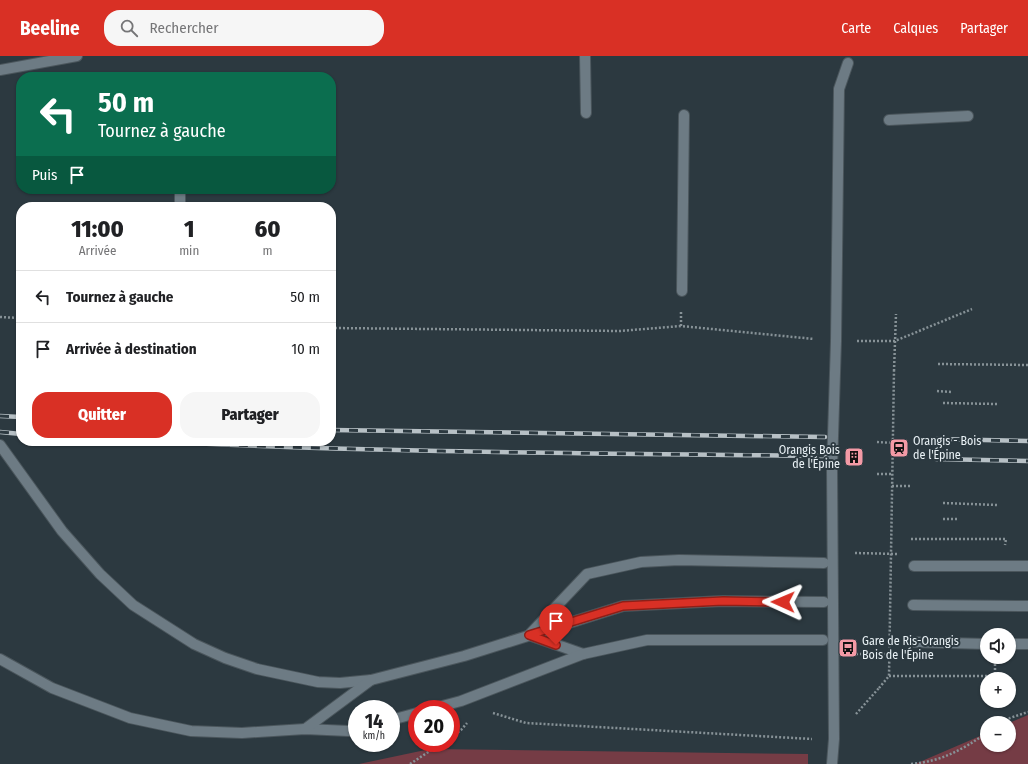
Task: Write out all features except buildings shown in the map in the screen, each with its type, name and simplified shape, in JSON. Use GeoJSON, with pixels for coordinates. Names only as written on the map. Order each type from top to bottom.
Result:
{"type":"FeatureCollection","features":[{"type":"Feature","properties":{"kind":"street"},"geometry":{"type":"LineString","coordinates":[[0,70],[77,56]]}},
{"type":"Feature","properties":{"kind":"street"},"geometry":{"type":"LineString","coordinates":[[585,56],[586,113]]}},
{"type":"Feature","properties":{"kind":"street"},"geometry":{"type":"LineString","coordinates":[[832,764],[834,738],[832,468],[836,341],[839,89],[848,63]]}},
{"type":"Feature","properties":{"kind":"street"},"geometry":{"type":"LineString","coordinates":[[682,291],[684,115]]}},
{"type":"Feature","properties":{"kind":"street"},"geometry":{"type":"LineString","coordinates":[[888,120],[968,116]]}},
{"type":"Feature","properties":{"kind":"street"},"geometry":{"type":"LineString","coordinates":[[0,445],[62,531],[100,574],[133,604],[159,623],[194,644],[257,669],[318,682],[340,683],[371,680],[464,656],[623,606],[723,601],[824,602]]}},
{"type":"Feature","properties":{"kind":"street"},"geometry":{"type":"LineString","coordinates":[[529,635],[587,574],[642,562],[679,560],[824,563]]}},
{"type":"Feature","properties":{"kind":"street"},"geometry":{"type":"LineString","coordinates":[[914,566],[1028,566]]}},
{"type":"Feature","properties":{"kind":"street"},"geometry":{"type":"LineString","coordinates":[[913,604],[1028,606]]}},
{"type":"Feature","properties":{"kind":"street"},"geometry":{"type":"LineString","coordinates":[[529,635],[583,654]]}},
{"type":"Feature","properties":{"kind":"street"},"geometry":{"type":"LineString","coordinates":[[460,701],[583,654],[647,640],[823,640]]}},
{"type":"Feature","properties":{"kind":"street"},"geometry":{"type":"LineString","coordinates":[[912,642],[980,644]]}},
{"type":"Feature","properties":{"kind":"street"},"geometry":{"type":"LineString","coordinates":[[1016,644],[1028,644]]}},
{"type":"Feature","properties":{"kind":"street"},"geometry":{"type":"LineString","coordinates":[[0,659],[52,688],[130,718],[191,731],[242,733],[305,729],[348,731]]}},
{"type":"Feature","properties":{"kind":"street"},"geometry":{"type":"LineString","coordinates":[[305,729],[371,680]]}},
{"type":"Feature","properties":{"kind":"path"},"geometry":{"type":"LineString","coordinates":[[879,688],[889,676],[896,314]]}},
{"type":"Feature","properties":{"kind":"path"},"geometry":{"type":"LineString","coordinates":[[0,317],[16,318]]}},
{"type":"Feature","properties":{"kind":"path"},"geometry":{"type":"LineString","coordinates":[[336,328],[620,331],[681,326]]}},
{"type":"Feature","properties":{"kind":"path"},"geometry":{"type":"LineString","coordinates":[[938,364],[1028,365]]}},
{"type":"Feature","properties":{"kind":"path"},"geometry":{"type":"LineString","coordinates":[[938,391],[951,392]]}},
{"type":"Feature","properties":{"kind":"path"},"geometry":{"type":"LineString","coordinates":[[943,403],[997,404]]}},
{"type":"Feature","properties":{"kind":"path"},"geometry":{"type":"LineString","coordinates":[[877,442],[893,443]]}},
{"type":"Feature","properties":{"kind":"path"},"geometry":{"type":"LineString","coordinates":[[877,474],[892,474]]}},
{"type":"Feature","properties":{"kind":"path"},"geometry":{"type":"LineString","coordinates":[[892,486],[911,486]]}},
{"type":"Feature","properties":{"kind":"path"},"geometry":{"type":"LineString","coordinates":[[943,503],[997,505]]}},
{"type":"Feature","properties":{"kind":"path"},"geometry":{"type":"LineString","coordinates":[[943,519],[957,519]]}},
{"type":"Feature","properties":{"kind":"path"},"geometry":{"type":"LineString","coordinates":[[911,539],[1006,539],[1005,550]]}},
{"type":"Feature","properties":{"kind":"path"},"geometry":{"type":"LineString","coordinates":[[854,654],[901,654]]}},
{"type":"Feature","properties":{"kind":"path"},"geometry":{"type":"LineString","coordinates":[[889,676],[995,676],[995,664]]}},
{"type":"Feature","properties":{"kind":"path"},"geometry":{"type":"LineString","coordinates":[[486,711],[526,723],[799,740],[834,738]]}},
{"type":"Feature","properties":{"kind":"path"},"geometry":{"type":"LineString","coordinates":[[1016,716],[1028,712]]}},
{"type":"Feature","properties":{"kind":"path"},"geometry":{"type":"LineString","coordinates":[[911,764],[931,762],[957,752],[980,737]]}},
{"type":"Feature","properties":{"kind":"path"},"geometry":{"type":"LineString","coordinates":[[410,764],[428,752]]}},
{"type":"Feature","properties":{"kind":"shaded area"},"geometry":{"type":"Polygon","coordinates":[[[1028,715],[1028,764],[915,764],[980,736],[980,752],[1016,752],[1016,720],[1028,715]]]}},
{"type":"Feature","properties":{"kind":"shaded area"},"geometry":{"type":"Polygon","coordinates":[[[460,749],[808,754],[808,764],[359,764],[416,752],[460,752],[460,749]]]}},
{"type":"Feature","properties":{"kind":"railway"},"geometry":{"type":"LineString","coordinates":[[0,416],[16,417]]}},
{"type":"Feature","properties":{"kind":"railway"},"geometry":{"type":"LineString","coordinates":[[336,430],[825,437]]}},
{"type":"Feature","properties":{"kind":"railway"},"geometry":{"type":"LineString","coordinates":[[0,432],[16,434]]}},
{"type":"Feature","properties":{"kind":"railway"},"geometry":{"type":"LineString","coordinates":[[937,439],[1028,441]]}},
{"type":"Feature","properties":{"kind":"railway"},"geometry":{"type":"LineString","coordinates":[[261,446],[402,450],[825,456]]}},
{"type":"Feature","properties":{"kind":"railway"},"geometry":{"type":"LineString","coordinates":[[936,459],[1028,461]]}},
{"type":"Feature","properties":{"kind":"place","name":"Orangis - Bois de l'Épine"},"geometry":{"type":"Point","coordinates":[899,448]}},
{"type":"Feature","properties":{"kind":"place","name":"Orangis Bois de l'Épine"},"geometry":{"type":"Point","coordinates":[854,457]}},
{"type":"Feature","properties":{"kind":"place","name":"Gare de Ris-Orangis Bois de l'Épine"},"geometry":{"type":"Point","coordinates":[848,648]}},
{"type":"Feature","properties":{"kind":"route"},"geometry":{"type":"LineString","coordinates":[[556,645],[529,635],[623,606],[723,601],[783,602]]}}]}
